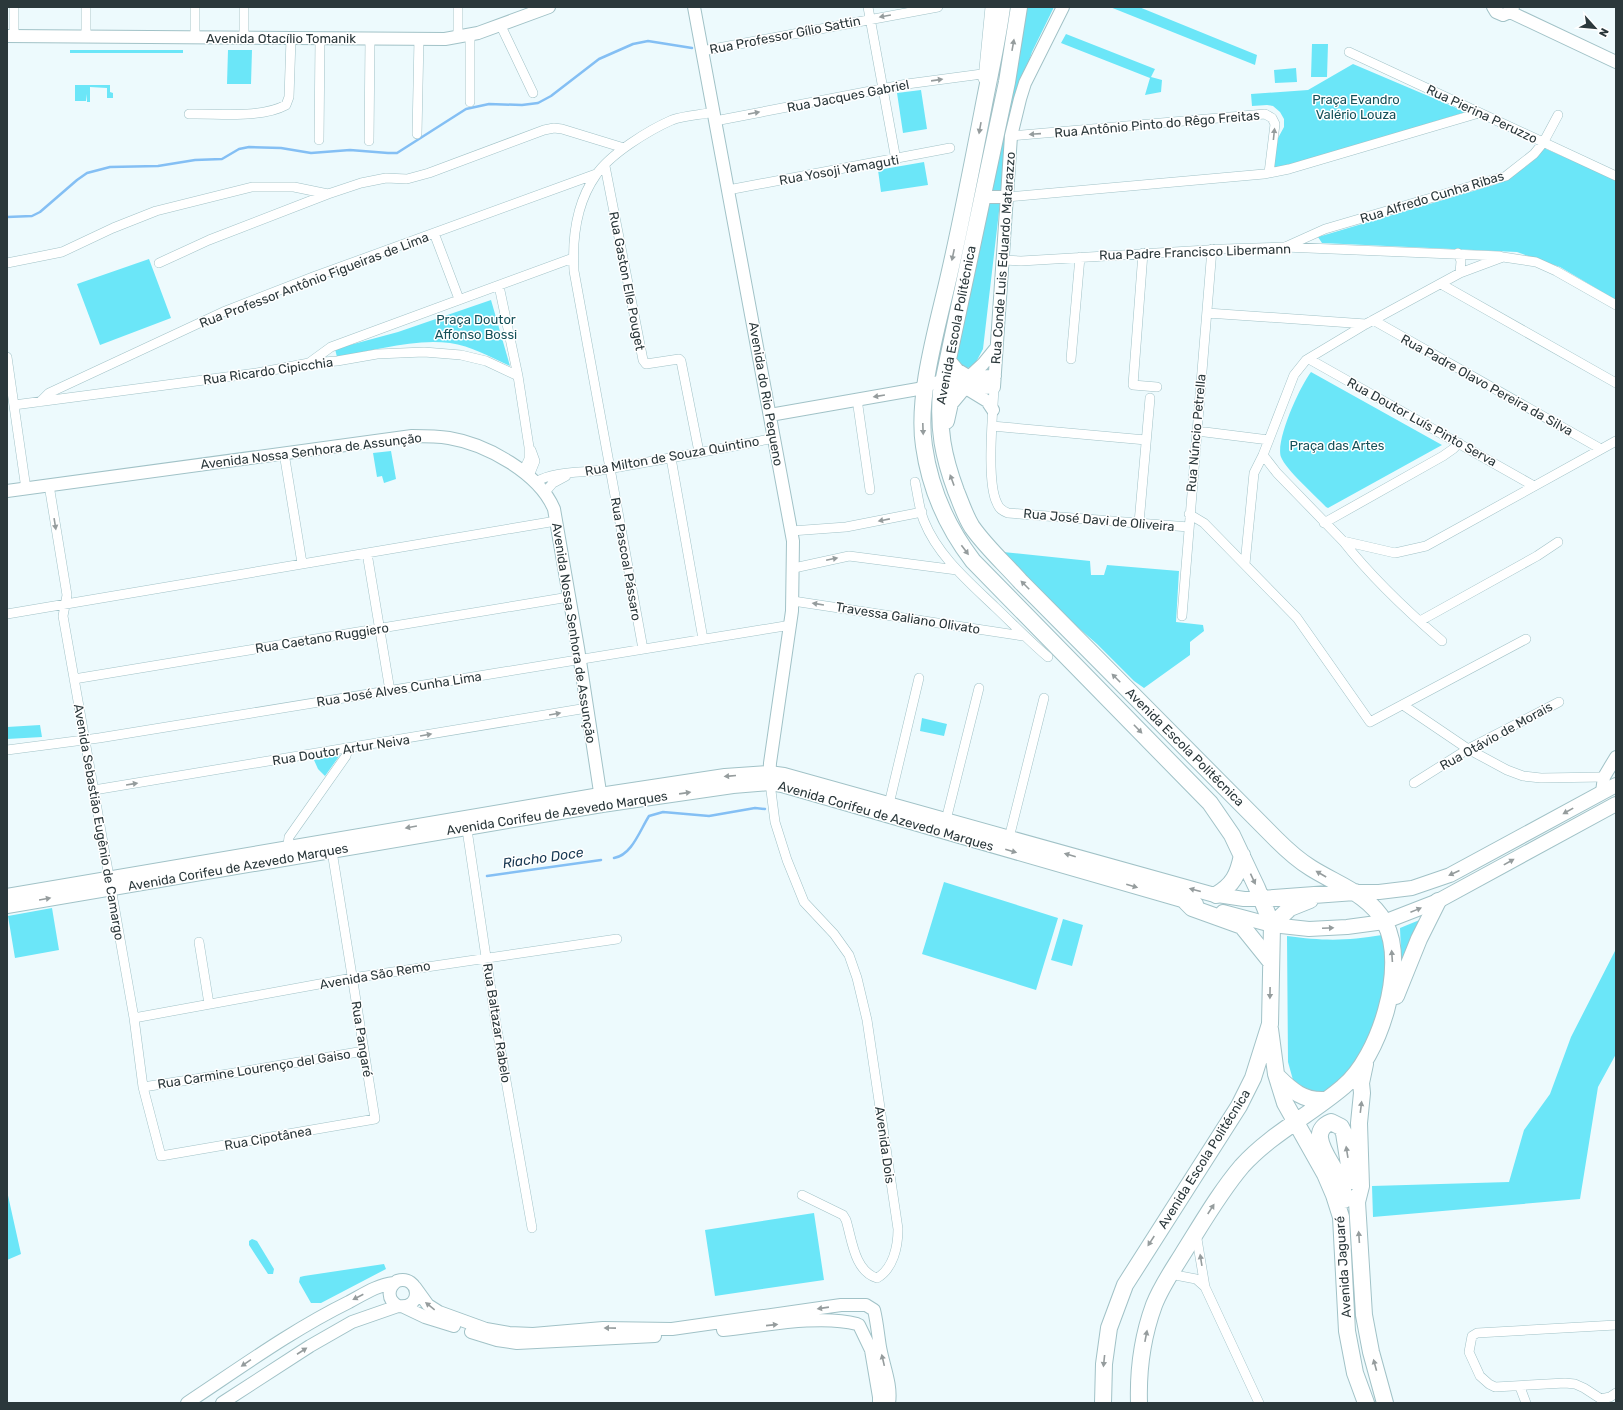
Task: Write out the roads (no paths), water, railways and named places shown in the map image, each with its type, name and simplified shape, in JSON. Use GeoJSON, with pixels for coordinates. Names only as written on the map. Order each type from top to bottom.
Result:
{"type":"FeatureCollection","features":[{"type":"Feature","properties":{"kind":"highway","name":"Avenida Escola Politécnica"},"geometry":{"type":"LineString","coordinates":[[1002,7],[998,37],[972,173],[938,322],[934,387],[939,423],[943,449],[949,472],[965,515],[983,541],[1015,576],[1289,852],[1310,868],[1355,892],[1370,903],[1384,922],[1391,948],[1391,991],[1387,1010],[1366,1060],[1354,1076],[1343,1087],[1295,1123],[1272,1138],[1242,1166],[1218,1198],[1170,1274],[1155,1303],[1148,1322],[1139,1379],[1139,1403]]}},
{"type":"Feature","properties":{"kind":"highway","name":"Avenida Escola Politécnica"},"geometry":{"type":"LineString","coordinates":[[1019,7],[1007,82],[948,361],[934,387],[923,413],[924,445],[930,475],[938,502],[960,543],[973,561],[1210,803],[1224,822],[1242,855],[1272,925],[1270,1024],[1247,1092],[1124,1285],[1109,1328],[1104,1364],[1103,1403]]}},
{"type":"Feature","properties":{"kind":"highway"},"geometry":{"type":"LineString","coordinates":[[972,173],[973,188],[977,194],[983,197]]}},
{"type":"Feature","properties":{"kind":"highway"},"geometry":{"type":"LineString","coordinates":[[943,449],[950,403],[966,384],[948,361]]}},
{"type":"Feature","properties":{"kind":"highway"},"geometry":{"type":"LineString","coordinates":[[1216,895],[1227,889],[1236,878],[1242,855]]}},
{"type":"Feature","properties":{"kind":"highway","name":"Avenida Corifeu de Azevedo Marques"},"geometry":{"type":"LineString","coordinates":[[1261,898],[1355,892]]}},
{"type":"Feature","properties":{"kind":"highway"},"geometry":{"type":"LineString","coordinates":[[1272,925],[1290,908],[1322,895]]}},
{"type":"Feature","properties":{"kind":"highway"},"geometry":{"type":"LineString","coordinates":[[1366,1060],[1374,1050],[1380,1038],[1416,946],[1438,901]]}},
{"type":"Feature","properties":{"kind":"highway"},"geometry":{"type":"LineString","coordinates":[[1186,902],[1192,908],[1244,928],[1271,962]]}},
{"type":"Feature","properties":{"kind":"highway","name":"Avenida Jaguaré"},"geometry":{"type":"LineString","coordinates":[[1270,1024],[1276,1074],[1285,1103],[1325,1174],[1334,1195],[1341,1218],[1347,1332],[1355,1373],[1366,1403]]}},
{"type":"Feature","properties":{"kind":"highway","name":"Avenida Jaguaré"},"geometry":{"type":"LineString","coordinates":[[1366,1060],[1361,1083],[1362,1093],[1359,1122],[1361,1186],[1357,1202],[1364,1315],[1371,1352],[1385,1403]]}},
{"type":"Feature","properties":{"kind":"highway"},"geometry":{"type":"LineString","coordinates":[[1276,1074],[1291,1090],[1303,1097],[1312,1100],[1324,1100]]}},
{"type":"Feature","properties":{"kind":"highway"},"geometry":{"type":"LineString","coordinates":[[1341,1218],[1345,1198],[1344,1191],[1339,1176],[1320,1139],[1321,1130],[1326,1124],[1331,1122],[1341,1127],[1344,1133],[1351,1178],[1361,1186]]}},
{"type":"Feature","properties":{"kind":"main road","name":"Avenida Corifeu de Azevedo Marques"},"geometry":{"type":"LineString","coordinates":[[7,896],[109,883],[601,800],[726,786],[784,775],[1216,895],[1244,899],[1261,898]]}},
{"type":"Feature","properties":{"kind":"main road","name":"Avenida Corifeu de Azevedo Marques"},"geometry":{"type":"LineString","coordinates":[[769,778],[789,787],[1186,902],[1272,925],[1309,929],[1347,927],[1384,922],[1438,901],[1614,805]]}},
{"type":"Feature","properties":{"kind":"main road","name":"Avenida Corifeu de Azevedo Marques"},"geometry":{"type":"LineString","coordinates":[[1355,892],[1379,892],[1412,888],[1450,875],[1609,785]]}},
{"type":"Feature","properties":{"kind":"main road"},"geometry":{"type":"LineString","coordinates":[[1609,785],[1614,805]]}},
{"type":"Feature","properties":{"kind":"main road","name":"Avenida Corifeu de Azevedo Marques"},"geometry":{"type":"LineString","coordinates":[[7,906],[109,883]]}},
{"type":"Feature","properties":{"kind":"street"},"geometry":{"type":"LineString","coordinates":[[11,36],[14,7]]}},
{"type":"Feature","properties":{"kind":"street"},"geometry":{"type":"LineString","coordinates":[[86,7],[86,37]]}},
{"type":"Feature","properties":{"kind":"street"},"geometry":{"type":"LineString","coordinates":[[195,7],[195,38]]}},
{"type":"Feature","properties":{"kind":"street"},"geometry":{"type":"LineString","coordinates":[[244,7],[244,38]]}},
{"type":"Feature","properties":{"kind":"street"},"geometry":{"type":"LineString","coordinates":[[458,7],[464,37],[470,102]]}},
{"type":"Feature","properties":{"kind":"street","name":"Avenida Otacílio Tomanik"},"geometry":{"type":"LineString","coordinates":[[11,36],[291,39],[464,37],[501,26],[549,7]]}},
{"type":"Feature","properties":{"kind":"street","name":"Avenida do Rio Pequeno"},"geometry":{"type":"LineString","coordinates":[[694,7],[791,531],[794,568],[791,625],[769,778]]}},
{"type":"Feature","properties":{"kind":"street"},"geometry":{"type":"LineString","coordinates":[[868,7],[896,160]]}},
{"type":"Feature","properties":{"kind":"street","name":"Rua Professor Gílio Sattin"},"geometry":{"type":"LineString","coordinates":[[702,51],[938,7]]}},
{"type":"Feature","properties":{"kind":"street","name":"Avenida Escola Politécnica"},"geometry":{"type":"LineString","coordinates":[[985,99],[982,74],[990,7]]}},
{"type":"Feature","properties":{"kind":"street","name":"Rua Conde Luis Eduardo Matarazzo"},"geometry":{"type":"LineString","coordinates":[[1008,513],[999,507],[993,493],[992,426],[996,348],[1012,136],[1025,83],[1063,7]]}},
{"type":"Feature","properties":{"kind":"street"},"geometry":{"type":"LineString","coordinates":[[1493,7],[1499,14],[1513,9],[1534,24],[1616,62]]}},
{"type":"Feature","properties":{"kind":"street"},"geometry":{"type":"LineString","coordinates":[[501,26],[533,93]]}},
{"type":"Feature","properties":{"kind":"street"},"geometry":{"type":"LineString","coordinates":[[417,134],[419,38]]}},
{"type":"Feature","properties":{"kind":"street"},"geometry":{"type":"LineString","coordinates":[[189,114],[263,113],[276,110],[286,105],[289,97],[291,39]]}},
{"type":"Feature","properties":{"kind":"street"},"geometry":{"type":"LineString","coordinates":[[319,140],[320,39]]}},
{"type":"Feature","properties":{"kind":"street"},"geometry":{"type":"LineString","coordinates":[[369,141],[370,39]]}},
{"type":"Feature","properties":{"kind":"street","name":"Rua Pierina Peruzzo"},"geometry":{"type":"LineString","coordinates":[[1349,52],[1616,176]]}},
{"type":"Feature","properties":{"kind":"street","name":"Rua Jacques Gabriel"},"geometry":{"type":"LineString","coordinates":[[596,174],[624,148],[646,133],[674,120],[715,117],[982,74]]}},
{"type":"Feature","properties":{"kind":"street"},"geometry":{"type":"LineString","coordinates":[[983,197],[1008,197],[1269,173],[1289,169],[1479,113]]}},
{"type":"Feature","properties":{"kind":"street","name":"Rua Antônio Pinto do Rêgo Freitas"},"geometry":{"type":"LineString","coordinates":[[1012,136],[1265,114],[1272,118],[1275,124],[1269,173]]}},
{"type":"Feature","properties":{"kind":"street","name":"Rua Alfredo Cunha Ribas"},"geometry":{"type":"LineString","coordinates":[[1284,247],[1325,229],[1506,176],[1531,156],[1543,143],[1558,115]]}},
{"type":"Feature","properties":{"kind":"street"},"geometry":{"type":"LineString","coordinates":[[159,262],[209,240],[328,194],[380,179],[407,179],[544,130],[554,128],[594,137],[624,148]]}},
{"type":"Feature","properties":{"kind":"street","name":"Rua Yosoji Yamaguti"},"geometry":{"type":"LineString","coordinates":[[728,190],[896,160],[950,148]]}},
{"type":"Feature","properties":{"kind":"street","name":"Rua Gaston Elle Pouget"},"geometry":{"type":"LineString","coordinates":[[605,166],[641,355],[646,364],[679,359],[681,361],[699,452]]}},
{"type":"Feature","properties":{"kind":"street","name":"Rua Professor Antônio Figueiras de Lima"},"geometry":{"type":"LineString","coordinates":[[40,402],[49,393],[223,312],[596,174]]}},
{"type":"Feature","properties":{"kind":"street","name":"Rua Pascoal Pássaro"},"geometry":{"type":"LineString","coordinates":[[596,174],[587,191],[576,223],[573,258],[643,649]]}},
{"type":"Feature","properties":{"kind":"street"},"geometry":{"type":"LineString","coordinates":[[7,263],[62,252],[112,228],[156,211],[252,187],[294,187],[328,194]]}},
{"type":"Feature","properties":{"kind":"street"},"geometry":{"type":"LineString","coordinates":[[434,233],[459,299]]}},
{"type":"Feature","properties":{"kind":"street","name":"Rua Padre Francisco Libermann"},"geometry":{"type":"LineString","coordinates":[[1003,260],[1212,249],[1284,247],[1458,253],[1536,262],[1550,268],[1616,305]]}},
{"type":"Feature","properties":{"kind":"street","name":"Rua Núncio Petrella"},"geometry":{"type":"LineString","coordinates":[[1182,616],[1189,514],[1212,249]]}},
{"type":"Feature","properties":{"kind":"street"},"geometry":{"type":"LineString","coordinates":[[1143,253],[1133,385],[1157,387]]}},
{"type":"Feature","properties":{"kind":"street"},"geometry":{"type":"LineString","coordinates":[[1458,253],[1461,261],[1460,273]]}},
{"type":"Feature","properties":{"kind":"street"},"geometry":{"type":"LineString","coordinates":[[1469,254],[1469,269]]}},
{"type":"Feature","properties":{"kind":"street"},"geometry":{"type":"LineString","coordinates":[[1071,359],[1080,257]]}},
{"type":"Feature","properties":{"kind":"street"},"geometry":{"type":"LineString","coordinates":[[1245,564],[1254,473],[1263,455],[1294,375],[1300,367],[1309,358],[1369,322],[1460,273],[1503,257]]}},
{"type":"Feature","properties":{"kind":"street"},"geometry":{"type":"LineString","coordinates":[[309,363],[331,347],[573,258]]}},
{"type":"Feature","properties":{"kind":"street"},"geometry":{"type":"LineString","coordinates":[[1442,284],[1616,383]]}},
{"type":"Feature","properties":{"kind":"street"},"geometry":{"type":"LineString","coordinates":[[499,286],[518,376],[529,448],[530,474],[540,473],[547,477]]}},
{"type":"Feature","properties":{"kind":"street"},"geometry":{"type":"LineString","coordinates":[[1207,313],[1369,322]]}},
{"type":"Feature","properties":{"kind":"street","name":"Rua Padre Olavo Pereira da Silva"},"geometry":{"type":"LineString","coordinates":[[1369,322],[1601,449]]}},
{"type":"Feature","properties":{"kind":"street"},"geometry":{"type":"LineString","coordinates":[[966,384],[996,348]]}},
{"type":"Feature","properties":{"kind":"street","name":"Rua Ricardo Cipicchia"},"geometry":{"type":"LineString","coordinates":[[14,405],[257,373],[309,363],[338,361],[377,354],[424,352],[461,355],[503,368],[518,376]]}},
{"type":"Feature","properties":{"kind":"street"},"geometry":{"type":"LineString","coordinates":[[7,357],[26,489]]}},
{"type":"Feature","properties":{"kind":"street","name":"Rua Doutor Luís Pinto Serva"},"geometry":{"type":"LineString","coordinates":[[1309,358],[1534,486]]}},
{"type":"Feature","properties":{"kind":"street"},"geometry":{"type":"LineString","coordinates":[[770,415],[934,387],[995,381]]}},
{"type":"Feature","properties":{"kind":"street"},"geometry":{"type":"LineString","coordinates":[[966,384],[987,401],[993,410]]}},
{"type":"Feature","properties":{"kind":"street"},"geometry":{"type":"LineString","coordinates":[[1140,523],[1150,398]]}},
{"type":"Feature","properties":{"kind":"street"},"geometry":{"type":"LineString","coordinates":[[857,399],[870,490]]}},
{"type":"Feature","properties":{"kind":"street"},"geometry":{"type":"LineString","coordinates":[[992,426],[1146,440]]}},
{"type":"Feature","properties":{"kind":"street"},"geometry":{"type":"LineString","coordinates":[[1197,430],[1268,440]]}},
{"type":"Feature","properties":{"kind":"street","name":"Avenida Nossa Senhora de Assunção"},"geometry":{"type":"LineString","coordinates":[[7,491],[388,439],[431,436],[450,438],[484,448],[497,454],[530,474],[545,492],[554,509],[580,659],[601,800]]}},
{"type":"Feature","properties":{"kind":"street","name":"Rua Milton de Souza Quintino"},"geometry":{"type":"LineString","coordinates":[[530,474],[547,477],[571,474],[671,458],[774,438]]}},
{"type":"Feature","properties":{"kind":"street"},"geometry":{"type":"LineString","coordinates":[[1343,541],[1394,553],[1421,548],[1440,539],[1616,441]]}},
{"type":"Feature","properties":{"kind":"street"},"geometry":{"type":"LineString","coordinates":[[1324,523],[1443,456],[1459,443]]}},
{"type":"Feature","properties":{"kind":"street"},"geometry":{"type":"LineString","coordinates":[[284,453],[302,563]]}},
{"type":"Feature","properties":{"kind":"street"},"geometry":{"type":"LineString","coordinates":[[1263,455],[1277,473],[1343,541],[1362,565],[1442,641]]}},
{"type":"Feature","properties":{"kind":"street"},"geometry":{"type":"LineString","coordinates":[[671,458],[703,639]]}},
{"type":"Feature","properties":{"kind":"street","name":"Rua Milton de Souza Quintino"},"geometry":{"type":"LineString","coordinates":[[545,492],[553,483],[571,474]]}},
{"type":"Feature","properties":{"kind":"street"},"geometry":{"type":"LineString","coordinates":[[915,482],[924,520],[935,541],[957,570],[1023,636],[1048,657]]}},
{"type":"Feature","properties":{"kind":"street","name":"Avenida Sebastião Eugênio de Camargo"},"geometry":{"type":"LineString","coordinates":[[49,485],[67,595],[63,616],[134,1018],[143,1087],[161,1156]]}},
{"type":"Feature","properties":{"kind":"street"},"geometry":{"type":"LineString","coordinates":[[791,531],[846,527],[922,512]]}},
{"type":"Feature","properties":{"kind":"street","name":"Rua José Davi de Oliveira"},"geometry":{"type":"LineString","coordinates":[[1008,513],[1189,527]]}},
{"type":"Feature","properties":{"kind":"street"},"geometry":{"type":"LineString","coordinates":[[1189,514],[1204,523],[1297,618],[1370,722],[1526,639]]}},
{"type":"Feature","properties":{"kind":"street"},"geometry":{"type":"LineString","coordinates":[[7,614],[556,521]]}},
{"type":"Feature","properties":{"kind":"street"},"geometry":{"type":"LineString","coordinates":[[1420,621],[1537,556],[1558,542]]}},
{"type":"Feature","properties":{"kind":"street"},"geometry":{"type":"LineString","coordinates":[[367,553],[390,691]]}},
{"type":"Feature","properties":{"kind":"street"},"geometry":{"type":"LineString","coordinates":[[794,568],[849,556],[957,570]]}},
{"type":"Feature","properties":{"kind":"street","name":"Rua Caetano Ruggiero"},"geometry":{"type":"LineString","coordinates":[[74,679],[569,597]]}},
{"type":"Feature","properties":{"kind":"street","name":"Travessa Galiano Olivato"},"geometry":{"type":"LineString","coordinates":[[793,601],[1023,636]]}},
{"type":"Feature","properties":{"kind":"street","name":"Rua José Alves Cunha Lima"},"geometry":{"type":"LineString","coordinates":[[7,750],[86,740],[791,625]]}},
{"type":"Feature","properties":{"kind":"street"},"geometry":{"type":"LineString","coordinates":[[888,804],[919,678]]}},
{"type":"Feature","properties":{"kind":"street"},"geometry":{"type":"LineString","coordinates":[[946,820],[979,688]]}},
{"type":"Feature","properties":{"kind":"street"},"geometry":{"type":"LineString","coordinates":[[1009,838],[1044,698]]}},
{"type":"Feature","properties":{"kind":"street","name":"Rua Otávio de Morais"},"geometry":{"type":"LineString","coordinates":[[1414,783],[1468,749],[1559,702]]}},
{"type":"Feature","properties":{"kind":"street"},"geometry":{"type":"LineString","coordinates":[[1403,704],[1468,749],[1508,770],[1523,776],[1609,785],[1615,759]]}},
{"type":"Feature","properties":{"kind":"street","name":"Rua Doutor Artur Neiva"},"geometry":{"type":"LineString","coordinates":[[94,790],[348,749],[587,708]]}},
{"type":"Feature","properties":{"kind":"street"},"geometry":{"type":"LineString","coordinates":[[288,853],[289,837],[346,756],[348,749]]}},
{"type":"Feature","properties":{"kind":"street","name":"Avenida Dois"},"geometry":{"type":"LineString","coordinates":[[769,778],[774,822],[804,902],[834,934],[849,955],[857,978],[867,1020],[898,1230],[898,1240],[891,1263],[881,1276],[877,1278],[870,1276],[862,1268],[843,1215],[802,1195]]}},
{"type":"Feature","properties":{"kind":"street","name":"Rua Baltazar Rabelo"},"geometry":{"type":"LineString","coordinates":[[466,823],[496,1024],[532,1228]]}},
{"type":"Feature","properties":{"kind":"street","name":"Rua Pangaré"},"geometry":{"type":"LineString","coordinates":[[331,846],[375,1119]]}},
{"type":"Feature","properties":{"kind":"street","name":"Avenida São Remo"},"geometry":{"type":"LineString","coordinates":[[134,1018],[352,978],[617,939]]}},
{"type":"Feature","properties":{"kind":"street"},"geometry":{"type":"LineString","coordinates":[[199,942],[209,1004]]}},
{"type":"Feature","properties":{"kind":"street","name":"Rua Carmine Lourenço del Gaiso"},"geometry":{"type":"LineString","coordinates":[[143,1087],[364,1051]]}},
{"type":"Feature","properties":{"kind":"street","name":"Rua Cipotânea"},"geometry":{"type":"LineString","coordinates":[[161,1156],[375,1119]]}},
{"type":"Feature","properties":{"kind":"street"},"geometry":{"type":"LineString","coordinates":[[1196,1232],[1205,1287],[1259,1403]]}},
{"type":"Feature","properties":{"kind":"street"},"geometry":{"type":"LineString","coordinates":[[1170,1274],[1196,1279],[1205,1287]]}},
{"type":"Feature","properties":{"kind":"street"},"geometry":{"type":"LineString","coordinates":[[187,1403],[284,1338],[325,1314],[381,1286],[404,1280],[411,1282],[428,1305],[439,1312],[486,1329],[509,1333],[527,1334],[603,1328],[672,1329],[840,1305],[870,1306],[874,1310],[876,1316],[880,1347],[889,1386],[889,1403]]}},
{"type":"Feature","properties":{"kind":"street"},"geometry":{"type":"LineString","coordinates":[[394,1283],[390,1291],[390,1296],[394,1304],[425,1317],[478,1335],[517,1343],[672,1335],[822,1320],[846,1321],[864,1327],[870,1325],[876,1316]]}},
{"type":"Feature","properties":{"kind":"street"},"geometry":{"type":"LineString","coordinates":[[222,1403],[310,1346],[352,1322],[414,1301],[416,1294],[415,1287]]}},
{"type":"Feature","properties":{"kind":"street"},"geometry":{"type":"LineString","coordinates":[[862,1305],[857,1308],[854,1314],[854,1320],[858,1324],[871,1350],[879,1397],[878,1403]]}},
{"type":"Feature","properties":{"kind":"street"},"geometry":{"type":"LineString","coordinates":[[1616,1325],[1474,1333],[1470,1341],[1469,1352],[1480,1376],[1495,1387],[1520,1387],[1557,1383],[1575,1384],[1601,1399],[1610,1397],[1616,1393]]}},
{"type":"Feature","properties":{"kind":"street"},"geometry":{"type":"LineString","coordinates":[[1520,1387],[1526,1403]]}},
{"type":"Feature","properties":{"kind":"waterway"},"geometry":{"type":"LineString","coordinates":[[7,217],[32,216],[40,212],[87,173],[110,167],[158,166],[195,160],[222,159],[239,149],[249,147],[281,148],[311,153],[350,150],[397,153],[466,109],[489,104],[522,105],[538,103],[551,96],[599,59],[633,44],[648,41],[692,48]]}},
{"type":"Feature","properties":{"kind":"waterway","name":"Riacho Doce"},"geometry":{"type":"LineString","coordinates":[[614,858],[620,856],[631,847],[649,816],[663,812],[709,816],[755,808],[765,809]]}},
{"type":"Feature","properties":{"kind":"waterway","name":"Riacho Doce"},"geometry":{"type":"LineString","coordinates":[[487,876],[601,860]]}},
{"type":"Feature","properties":{"kind":"park label","name":"Praça Evandro Valério Louza"},"geometry":{"type":"Point","coordinates":[1356,106]}},
{"type":"Feature","properties":{"kind":"park label","name":"Praça Doutor Affonso Bossi"},"geometry":{"type":"Point","coordinates":[476,326]}},
{"type":"Feature","properties":{"kind":"park label","name":"Praça das Artes"},"geometry":{"type":"Point","coordinates":[1337,445]}}]}
